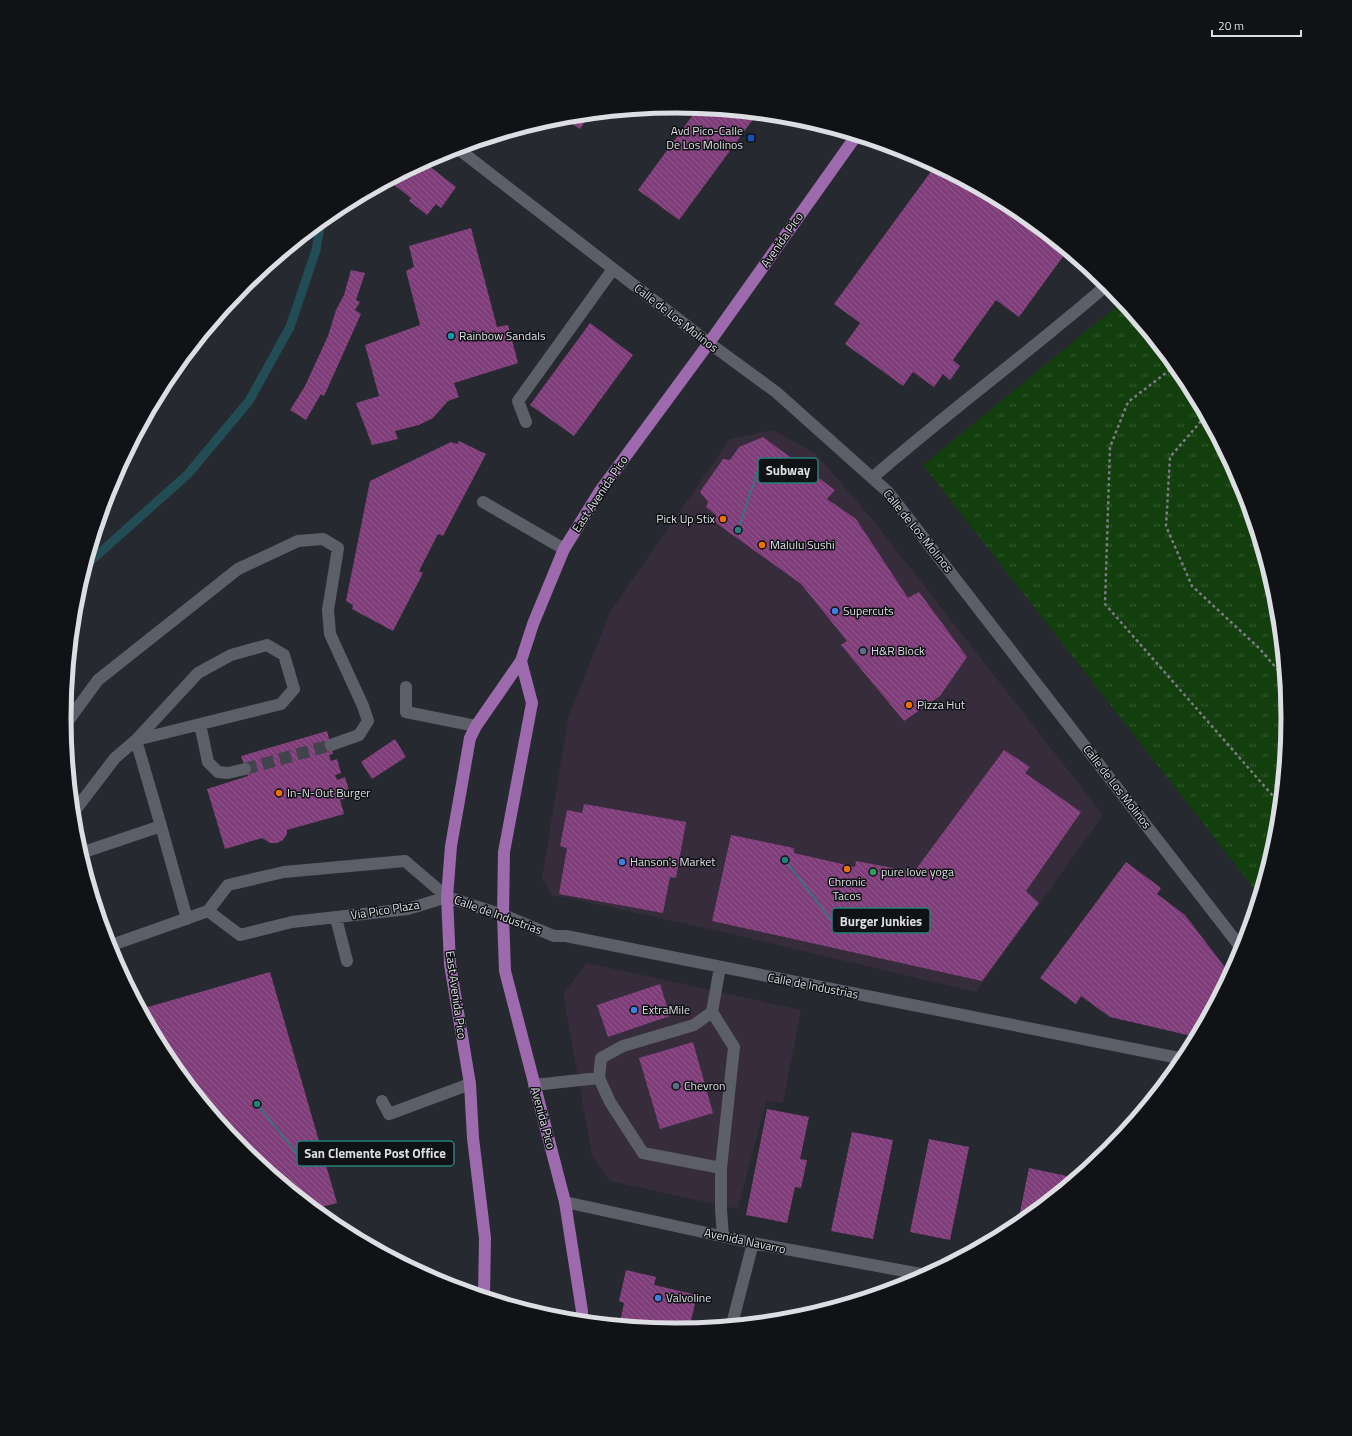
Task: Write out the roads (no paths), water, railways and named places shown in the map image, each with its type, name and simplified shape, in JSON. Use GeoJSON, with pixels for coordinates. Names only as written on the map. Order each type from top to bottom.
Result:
{"type":"FeatureCollection","features":[{"type":"Feature","properties":{"kind":"main road","name":"Avenida Pico"},"geometry":{"type":"LineString","coordinates":[[709,343],[853,140]]}},
{"type":"Feature","properties":{"kind":"main road","name":"East Avenida Pico"},"geometry":{"type":"LineString","coordinates":[[484,1292],[485,1238],[473,1138],[470,1084],[450,964],[447,897],[451,846],[470,738],[476,726],[521,661],[533,624],[564,549],[600,491],[709,343]]}},
{"type":"Feature","properties":{"kind":"main road"},"geometry":{"type":"LineString","coordinates":[[503,915],[504,852],[532,704],[521,661]]}},
{"type":"Feature","properties":{"kind":"main road","name":"Avenida Pico"},"geometry":{"type":"LineString","coordinates":[[503,915],[505,971],[565,1202],[582,1315]]}},
{"type":"Feature","properties":{"kind":"street","name":"Calle de Los Molinos"},"geometry":{"type":"LineString","coordinates":[[463,152],[709,343],[776,392],[888,492],[1238,943]]}},
{"type":"Feature","properties":{"kind":"street"},"geometry":{"type":"LineString","coordinates":[[526,422],[518,401],[613,269]]}},
{"type":"Feature","properties":{"kind":"street"},"geometry":{"type":"LineString","coordinates":[[872,478],[921,435],[1103,289]]}},
{"type":"Feature","properties":{"kind":"street"},"geometry":{"type":"LineString","coordinates":[[484,502],[564,549]]}},
{"type":"Feature","properties":{"kind":"street"},"geometry":{"type":"LineString","coordinates":[[71,716],[98,680],[238,569],[298,541],[323,539],[338,548],[328,610],[330,634],[368,720],[360,735],[331,745]]}},
{"type":"Feature","properties":{"kind":"street"},"geometry":{"type":"LineString","coordinates":[[78,807],[115,758],[136,740],[198,673],[231,656],[266,645],[284,655],[294,688],[281,704],[136,740]]}},
{"type":"Feature","properties":{"kind":"street"},"geometry":{"type":"LineString","coordinates":[[406,687],[406,712],[476,726]]}},
{"type":"Feature","properties":{"kind":"street"},"geometry":{"type":"LineString","coordinates":[[200,724],[208,762],[218,772],[228,773],[245,769]]}},
{"type":"Feature","properties":{"kind":"street"},"geometry":{"type":"LineString","coordinates":[[136,740],[187,919]]}},
{"type":"Feature","properties":{"kind":"street"},"geometry":{"type":"LineString","coordinates":[[86,851],[161,826]]}},
{"type":"Feature","properties":{"kind":"street"},"geometry":{"type":"LineString","coordinates":[[115,944],[208,912],[228,885],[284,872],[405,861],[447,897]]}},
{"type":"Feature","properties":{"kind":"street","name":"Calle de Industrias"},"geometry":{"type":"LineString","coordinates":[[447,897],[503,915],[554,936],[566,936],[1176,1058]]}},
{"type":"Feature","properties":{"kind":"street","name":"Via Pico Plaza"},"geometry":{"type":"LineString","coordinates":[[208,912],[240,935],[292,922],[408,909],[447,897]]}},
{"type":"Feature","properties":{"kind":"street"},"geometry":{"type":"LineString","coordinates":[[336,918],[347,962]]}},
{"type":"Feature","properties":{"kind":"street"},"geometry":{"type":"LineString","coordinates":[[720,967],[712,1012],[734,1047],[721,1168],[721,1210],[723,1236]]}},
{"type":"Feature","properties":{"kind":"street"},"geometry":{"type":"LineString","coordinates":[[712,1012],[694,1025],[623,1046],[601,1058],[599,1078],[610,1102],[643,1153],[721,1168]]}},
{"type":"Feature","properties":{"kind":"street"},"geometry":{"type":"LineString","coordinates":[[534,1085],[599,1078]]}},
{"type":"Feature","properties":{"kind":"street"},"geometry":{"type":"LineString","coordinates":[[382,1101],[389,1114],[470,1084]]}},
{"type":"Feature","properties":{"kind":"street","name":"Avenida Navarro"},"geometry":{"type":"LineString","coordinates":[[565,1202],[753,1243],[916,1273]]}},
{"type":"Feature","properties":{"kind":"street"},"geometry":{"type":"LineString","coordinates":[[733,1320],[753,1243]]}},
{"type":"Feature","properties":{"kind":"waterway"},"geometry":{"type":"LineString","coordinates":[[93,559],[188,474],[249,401],[290,327],[316,250],[319,230]]}},
{"type":"Feature","properties":{"kind":"tunnel"},"geometry":{"type":"LineString","coordinates":[[245,769],[331,745]]}},
{"type":"Feature","properties":{"kind":"place","name":"Avd Pico-Calle De Los Molinos"},"geometry":{"type":"Point","coordinates":[751,138]}},
{"type":"Feature","properties":{"kind":"place","name":"Rainbow Sandals"},"geometry":{"type":"Point","coordinates":[451,336]}},
{"type":"Feature","properties":{"kind":"place","name":"Pick Up Stix"},"geometry":{"type":"Point","coordinates":[723,519]}},
{"type":"Feature","properties":{"kind":"place","name":"Subway"},"geometry":{"type":"Point","coordinates":[738,530]}},
{"type":"Feature","properties":{"kind":"place","name":"Malulu Sushi"},"geometry":{"type":"Point","coordinates":[762,545]}},
{"type":"Feature","properties":{"kind":"place","name":"Supercuts"},"geometry":{"type":"Point","coordinates":[835,611]}},
{"type":"Feature","properties":{"kind":"place","name":"H&R Block"},"geometry":{"type":"Point","coordinates":[863,651]}},
{"type":"Feature","properties":{"kind":"place","name":"Pizza Hut"},"geometry":{"type":"Point","coordinates":[909,705]}},
{"type":"Feature","properties":{"kind":"place","name":"In-N-Out Burger"},"geometry":{"type":"Point","coordinates":[279,793]}},
{"type":"Feature","properties":{"kind":"place","name":"Burger Junkies"},"geometry":{"type":"Point","coordinates":[785,860]}},
{"type":"Feature","properties":{"kind":"place","name":"Hanson's Market"},"geometry":{"type":"Point","coordinates":[622,862]}},
{"type":"Feature","properties":{"kind":"place","name":"Chronic Tacos"},"geometry":{"type":"Point","coordinates":[847,869]}},
{"type":"Feature","properties":{"kind":"place","name":"pure love yoga"},"geometry":{"type":"Point","coordinates":[873,872]}},
{"type":"Feature","properties":{"kind":"place","name":"ExtraMile"},"geometry":{"type":"Point","coordinates":[634,1010]}},
{"type":"Feature","properties":{"kind":"place","name":"Chevron"},"geometry":{"type":"Point","coordinates":[676,1086]}},
{"type":"Feature","properties":{"kind":"place","name":"San Clemente Post Office"},"geometry":{"type":"Point","coordinates":[257,1104]}},
{"type":"Feature","properties":{"kind":"place","name":"Valvoline"},"geometry":{"type":"Point","coordinates":[658,1298]}}]}
